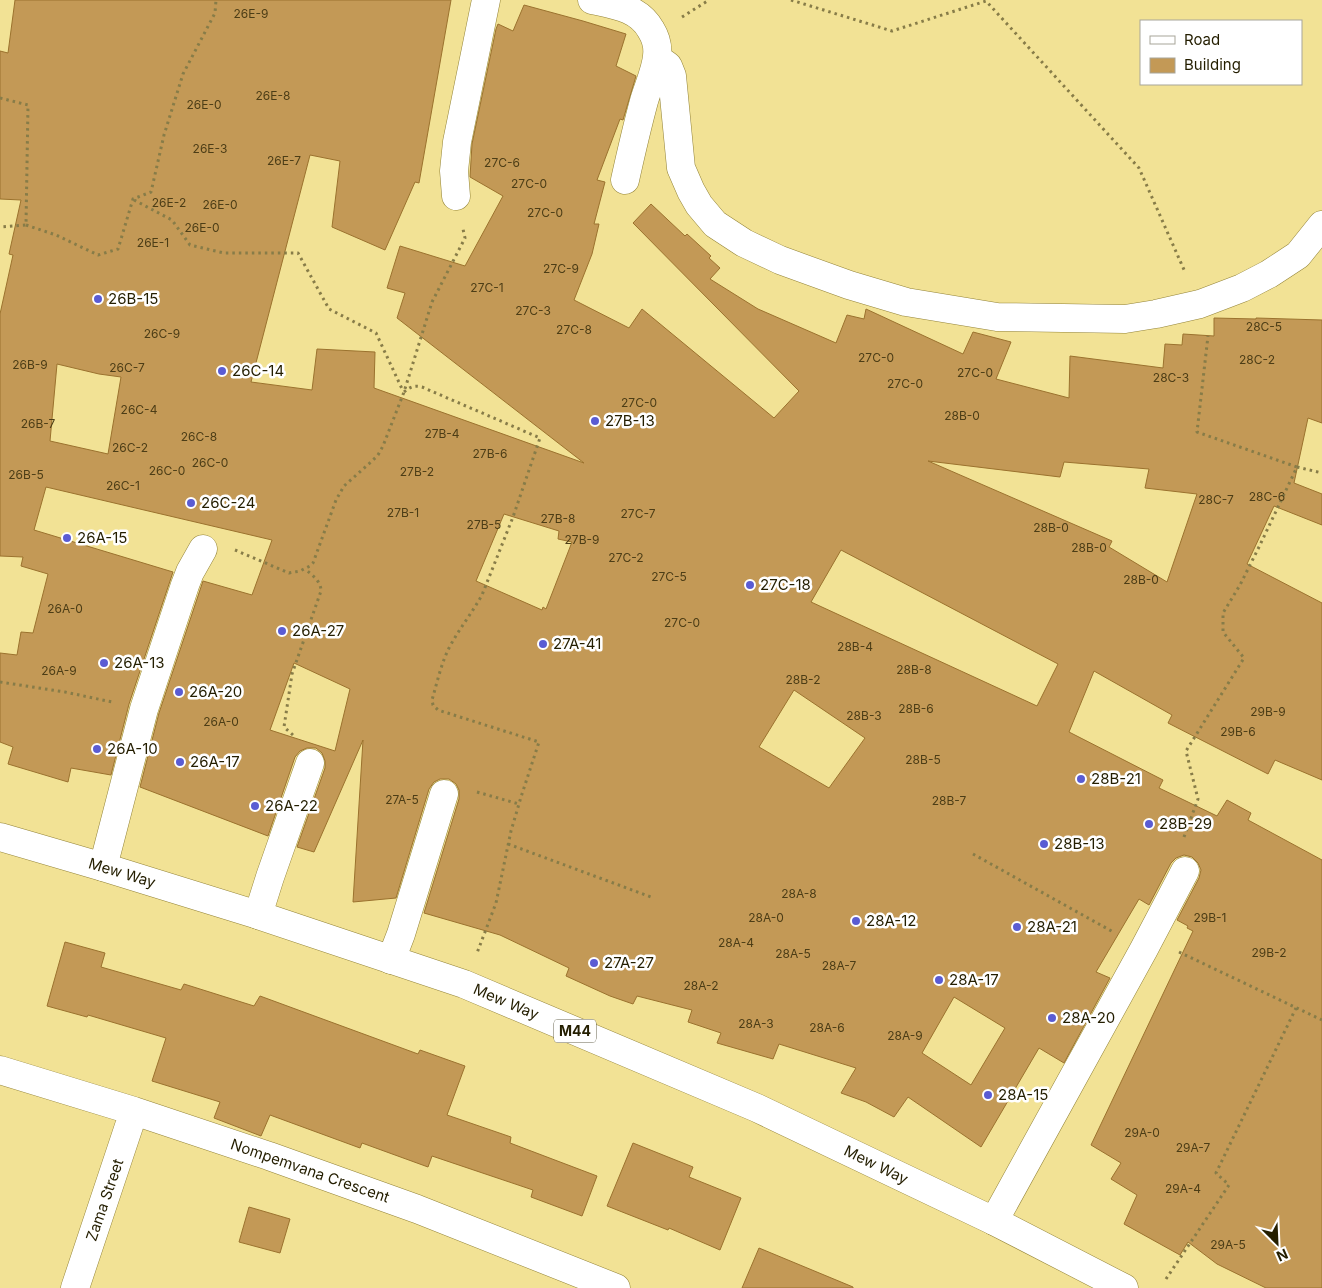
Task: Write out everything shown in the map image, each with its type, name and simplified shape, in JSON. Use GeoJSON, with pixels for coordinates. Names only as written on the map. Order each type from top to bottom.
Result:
{"type":"FeatureCollection","features":[{"type":"Feature","properties":{"kind":"street"},"geometry":{"type":"LineString","coordinates":[[456,196],[454,172],[457,142],[486,0]]}},
{"type":"Feature","properties":{"kind":"street"},"geometry":{"type":"LineString","coordinates":[[592,0],[623,7],[635,12],[643,19],[654,36],[657,49],[657,58],[644,101],[625,180]]}},
{"type":"Feature","properties":{"kind":"street"},"geometry":{"type":"LineString","coordinates":[[657,58],[668,66],[672,76],[681,168],[691,191],[715,224],[744,243],[780,260],[849,285],[906,302],[997,317],[1125,319],[1156,314],[1200,304],[1242,288],[1269,274],[1298,255],[1322,225]]}},
{"type":"Feature","properties":{"kind":"street"},"geometry":{"type":"LineString","coordinates":[[103,867],[144,709],[185,585],[203,549]]}},
{"type":"Feature","properties":{"kind":"street"},"geometry":{"type":"LineString","coordinates":[[258,915],[310,763]]}},
{"type":"Feature","properties":{"kind":"street"},"geometry":{"type":"LineString","coordinates":[[391,960],[401,934],[444,794]]}},
{"type":"Feature","properties":{"kind":"street","name":"Mew Way"},"geometry":{"type":"LineString","coordinates":[[0,837],[258,915],[464,984],[757,1108],[994,1221],[1124,1288]]}},
{"type":"Feature","properties":{"kind":"street"},"geometry":{"type":"LineString","coordinates":[[994,1221],[1185,872]]}},
{"type":"Feature","properties":{"kind":"street","name":"Nompemvana Crescent"},"geometry":{"type":"LineString","coordinates":[[0,1070],[134,1111],[270,1156],[408,1206],[616,1288]]}},
{"type":"Feature","properties":{"kind":"street","name":"Zama Street"},"geometry":{"type":"LineString","coordinates":[[75,1288],[134,1111]]}},
{"type":"Feature","properties":{"kind":"path"},"geometry":{"type":"LineString","coordinates":[[133,199],[150,192],[164,135],[183,74],[215,13],[216,0]]}},
{"type":"Feature","properties":{"kind":"path"},"geometry":{"type":"LineString","coordinates":[[791,0],[892,31],[986,2],[1140,168],[1209,326],[1197,432],[1322,473]]}},
{"type":"Feature","properties":{"kind":"path"},"geometry":{"type":"LineString","coordinates":[[0,98],[28,105],[26,225]]}},
{"type":"Feature","properties":{"kind":"path"},"geometry":{"type":"LineString","coordinates":[[203,549],[224,545],[289,573],[306,569],[310,566],[336,500],[344,486],[378,455],[383,446],[404,392],[432,302],[465,238],[456,196]]}},
{"type":"Feature","properties":{"kind":"path"},"geometry":{"type":"LineString","coordinates":[[0,227],[26,225],[98,255],[118,249],[133,199]]}},
{"type":"Feature","properties":{"kind":"path"},"geometry":{"type":"LineString","coordinates":[[133,199],[172,220],[190,244],[224,253],[298,253],[329,308],[376,333],[404,392]]}},
{"type":"Feature","properties":{"kind":"path"},"geometry":{"type":"LineString","coordinates":[[404,392],[412,386],[422,387],[540,438],[513,517],[482,595],[448,650],[432,700],[433,706],[438,710],[539,742],[508,844],[496,903],[476,956]]}},
{"type":"Feature","properties":{"kind":"path"},"geometry":{"type":"LineString","coordinates":[[1185,872],[1176,861],[1198,799],[1186,751],[1244,658],[1223,632],[1223,613],[1240,585],[1297,466]]}},
{"type":"Feature","properties":{"kind":"path"},"geometry":{"type":"LineString","coordinates":[[306,569],[318,582],[321,591],[292,674],[284,727],[293,735],[299,752],[310,763]]}},
{"type":"Feature","properties":{"kind":"path"},"geometry":{"type":"LineString","coordinates":[[0,682],[64,692],[144,709]]}},
{"type":"Feature","properties":{"kind":"path"},"geometry":{"type":"LineString","coordinates":[[444,794],[450,788],[461,787],[519,804]]}},
{"type":"Feature","properties":{"kind":"path"},"geometry":{"type":"LineString","coordinates":[[508,844],[651,898]]}},
{"type":"Feature","properties":{"kind":"path"},"geometry":{"type":"LineString","coordinates":[[974,854],[1146,943],[1322,1020]]}},
{"type":"Feature","properties":{"kind":"path"},"geometry":{"type":"LineString","coordinates":[[1166,1279],[1229,1185],[1216,1173],[1296,1008]]}},
{"type":"Feature","properties":{"kind":"building"},"geometry":{"type":"Polygon","coordinates":[[[15,0],[451,0],[419,183],[415,182],[385,250],[332,227],[340,161],[310,155],[251,382],[312,390],[317,349],[375,352],[374,388],[584,463],[397,318],[405,293],[387,288],[400,246],[465,266],[503,196],[470,177],[472,144],[496,29],[498,24],[513,31],[524,5],[626,34],[616,66],[636,76],[623,120],[620,119],[597,180],[605,182],[594,224],[599,224],[592,254],[574,300],[629,328],[642,309],[774,418],[799,391],[633,223],[651,204],[685,236],[687,234],[711,256],[709,258],[720,268],[710,279],[758,309],[836,343],[847,315],[864,319],[866,309],[963,354],[973,332],[1011,342],[996,379],[1069,398],[1070,356],[1163,368],[1165,344],[1182,345],[1183,334],[1214,336],[1214,318],[1322,320],[1322,423],[1308,418],[1294,483],[1322,494],[1322,525],[1274,506],[1247,564],[1322,603],[1322,780],[1275,760],[1268,774],[1168,723],[1172,715],[1094,671],[1069,732],[1163,780],[1159,788],[1217,816],[1227,800],[1251,813],[1248,820],[1322,860],[1322,1288],[1266,1288],[1217,1264],[1188,1242],[1180,1255],[1124,1224],[1137,1195],[1111,1179],[1121,1163],[1091,1145],[1193,931],[1177,920],[1199,878],[1201,870],[1198,863],[1192,857],[1184,855],[1176,858],[1171,863],[1149,905],[1139,899],[1096,972],[1110,978],[1064,1063],[1039,1048],[981,1147],[908,1097],[894,1117],[866,1102],[841,1093],[856,1068],[779,1044],[773,1059],[717,1043],[721,1033],[688,1022],[692,1010],[637,996],[633,1004],[610,996],[566,976],[569,968],[500,935],[424,913],[459,799],[459,790],[456,784],[449,779],[440,779],[434,782],[429,789],[396,898],[353,902],[363,740],[314,852],[297,847],[325,768],[322,753],[316,748],[307,748],[300,751],[295,757],[268,836],[140,787],[159,713],[203,581],[252,595],[272,540],[46,487],[34,530],[173,572],[129,704],[111,775],[71,768],[68,782],[8,764],[13,747],[0,742],[0,653],[17,655],[21,632],[33,633],[48,574],[21,566],[23,557],[0,556],[0,314],[13,255],[9,254],[21,200],[0,199],[0,51],[8,53],[15,0]],[[57,364],[50,441],[108,454],[121,377],[57,364]],[[928,461],[1112,541],[1109,547],[1167,582],[1197,494],[1145,488],[1149,469],[1064,462],[1060,477],[928,461]],[[504,514],[476,581],[542,610],[543,607],[546,609],[572,542],[558,539],[559,531],[504,514]],[[841,550],[811,602],[1037,706],[1058,664],[841,550]],[[294,663],[270,730],[335,751],[350,689],[294,663]],[[794,690],[759,747],[829,788],[865,738],[794,690]],[[954,997],[922,1053],[971,1085],[1005,1028],[954,997]]]}},
{"type":"Feature","properties":{"kind":"building"},"geometry":{"type":"Polygon","coordinates":[[[65,942],[105,953],[101,967],[181,990],[184,984],[254,1006],[260,996],[418,1054],[420,1050],[465,1066],[447,1115],[511,1137],[510,1143],[597,1176],[582,1216],[531,1197],[533,1190],[432,1156],[428,1167],[362,1143],[360,1148],[270,1115],[261,1136],[214,1118],[220,1102],[152,1081],[166,1038],[88,1015],[87,1017],[47,1006],[65,942]]]}},
{"type":"Feature","properties":{"kind":"building"},"geometry":{"type":"Polygon","coordinates":[[[633,1143],[693,1167],[689,1177],[741,1198],[720,1250],[669,1228],[668,1230],[607,1206],[633,1143]]]}},
{"type":"Feature","properties":{"kind":"building"},"geometry":{"type":"Polygon","coordinates":[[[249,1207],[290,1219],[280,1253],[239,1242],[249,1207]]]}},
{"type":"Feature","properties":{"kind":"building"},"geometry":{"type":"Polygon","coordinates":[[[759,1248],[853,1287],[853,1288],[742,1288],[759,1248]]]}},
{"type":"Feature","properties":{"kind":"place","name":"26B-15"},"geometry":{"type":"Point","coordinates":[98,299]}},
{"type":"Feature","properties":{"kind":"place","name":"26C-14"},"geometry":{"type":"Point","coordinates":[222,371]}},
{"type":"Feature","properties":{"kind":"place","name":"27B-13"},"geometry":{"type":"Point","coordinates":[595,421]}},
{"type":"Feature","properties":{"kind":"place","name":"26C-24"},"geometry":{"type":"Point","coordinates":[191,503]}},
{"type":"Feature","properties":{"kind":"place","name":"26A-15"},"geometry":{"type":"Point","coordinates":[67,538]}},
{"type":"Feature","properties":{"kind":"place","name":"27C-18"},"geometry":{"type":"Point","coordinates":[750,585]}},
{"type":"Feature","properties":{"kind":"place","name":"26A-27"},"geometry":{"type":"Point","coordinates":[282,631]}},
{"type":"Feature","properties":{"kind":"place","name":"27A-41"},"geometry":{"type":"Point","coordinates":[543,644]}},
{"type":"Feature","properties":{"kind":"place","name":"26A-13"},"geometry":{"type":"Point","coordinates":[104,663]}},
{"type":"Feature","properties":{"kind":"place","name":"26A-20"},"geometry":{"type":"Point","coordinates":[179,692]}},
{"type":"Feature","properties":{"kind":"place","name":"26A-10"},"geometry":{"type":"Point","coordinates":[97,749]}},
{"type":"Feature","properties":{"kind":"place","name":"26A-17"},"geometry":{"type":"Point","coordinates":[180,762]}},
{"type":"Feature","properties":{"kind":"place","name":"28B-21"},"geometry":{"type":"Point","coordinates":[1081,779]}},
{"type":"Feature","properties":{"kind":"place","name":"26A-22"},"geometry":{"type":"Point","coordinates":[255,806]}},
{"type":"Feature","properties":{"kind":"place","name":"28B-29"},"geometry":{"type":"Point","coordinates":[1149,824]}},
{"type":"Feature","properties":{"kind":"place","name":"28B-13"},"geometry":{"type":"Point","coordinates":[1044,844]}},
{"type":"Feature","properties":{"kind":"place","name":"28A-12"},"geometry":{"type":"Point","coordinates":[856,921]}},
{"type":"Feature","properties":{"kind":"place","name":"28A-21"},"geometry":{"type":"Point","coordinates":[1017,927]}},
{"type":"Feature","properties":{"kind":"place","name":"27A-27"},"geometry":{"type":"Point","coordinates":[594,963]}},
{"type":"Feature","properties":{"kind":"place","name":"28A-17"},"geometry":{"type":"Point","coordinates":[939,980]}},
{"type":"Feature","properties":{"kind":"place","name":"28A-20"},"geometry":{"type":"Point","coordinates":[1052,1018]}},
{"type":"Feature","properties":{"kind":"place","name":"28A-15"},"geometry":{"type":"Point","coordinates":[988,1095]}}]}
